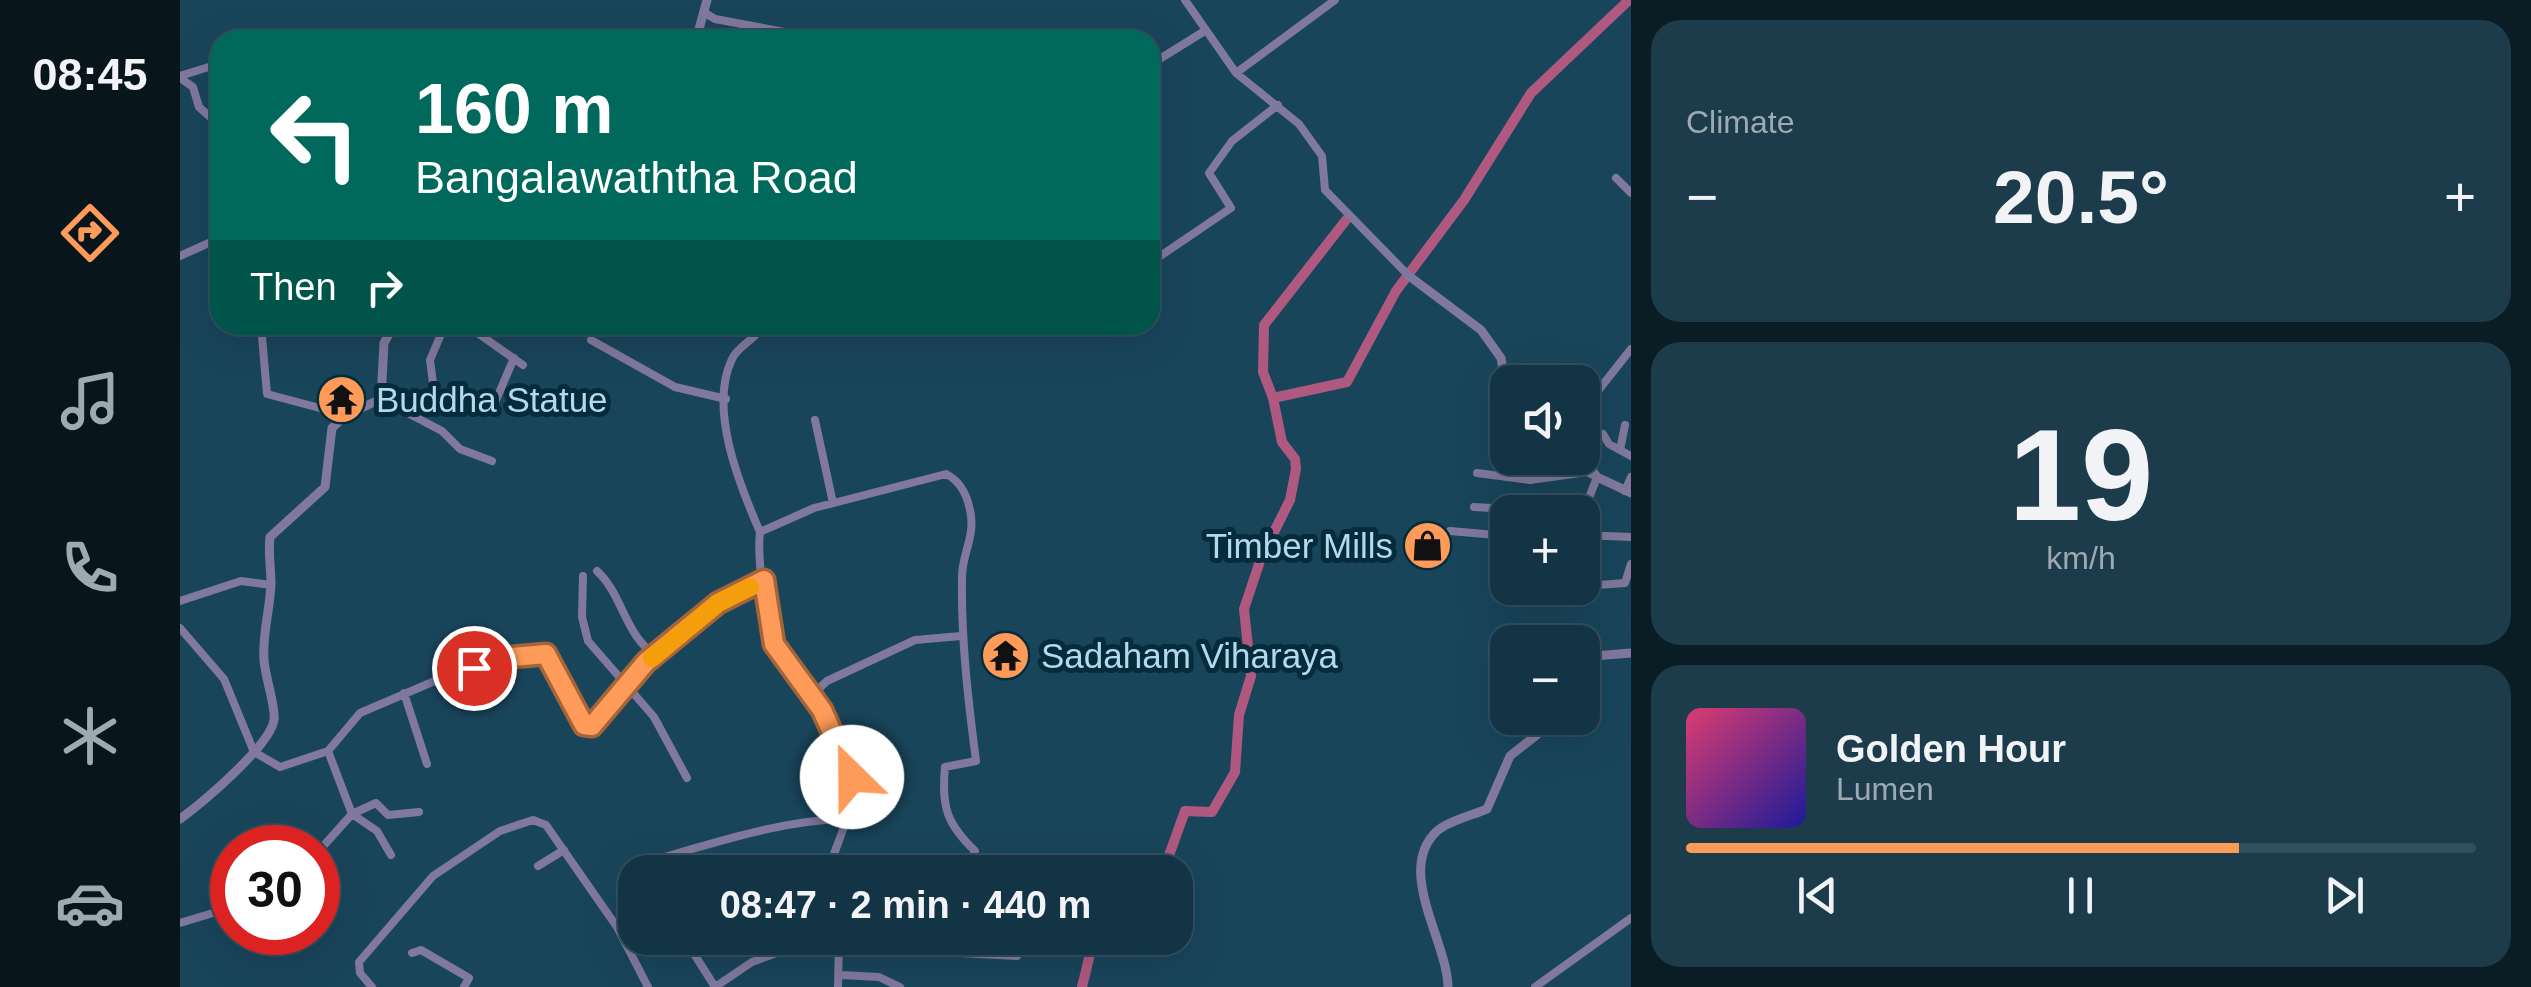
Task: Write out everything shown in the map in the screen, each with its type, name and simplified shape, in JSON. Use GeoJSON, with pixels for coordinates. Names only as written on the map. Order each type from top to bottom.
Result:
{"type":"FeatureCollection","features":[{"type":"Feature","properties":{"kind":"street"},"geometry":{"type":"LineString","coordinates":[[700,30],[707,0]]}},
{"type":"Feature","properties":{"kind":"street"},"geometry":{"type":"LineString","coordinates":[[1236,73],[1335,0]]}},
{"type":"Feature","properties":{"kind":"street"},"geometry":{"type":"LineString","coordinates":[[1188,1],[1203,32],[1236,73],[1278,105],[1318,148],[1326,190],[1408,276],[1481,330],[1502,365]]}},
{"type":"Feature","properties":{"kind":"street"},"geometry":{"type":"LineString","coordinates":[[706,12],[715,19],[774,30]]}},
{"type":"Feature","properties":{"kind":"street"},"geometry":{"type":"LineString","coordinates":[[1160,59],[1203,32]]}},
{"type":"Feature","properties":{"kind":"street"},"geometry":{"type":"LineString","coordinates":[[180,77],[210,67]]}},
{"type":"Feature","properties":{"kind":"street"},"geometry":{"type":"LineString","coordinates":[[180,77],[194,87],[199,107],[210,117]]}},
{"type":"Feature","properties":{"kind":"street"},"geometry":{"type":"LineString","coordinates":[[1160,256],[1231,208],[1209,173],[1232,140],[1278,105]]}},
{"type":"Feature","properties":{"kind":"street"},"geometry":{"type":"LineString","coordinates":[[1616,178],[1631,193]]}},
{"type":"Feature","properties":{"kind":"street"},"geometry":{"type":"LineString","coordinates":[[180,256],[210,242]]}},
{"type":"Feature","properties":{"kind":"street"},"geometry":{"type":"LineString","coordinates":[[261,335],[267,394],[346,415]]}},
{"type":"Feature","properties":{"kind":"street"},"geometry":{"type":"LineString","coordinates":[[382,399],[384,344],[389,335]]}},
{"type":"Feature","properties":{"kind":"street"},"geometry":{"type":"LineString","coordinates":[[434,391],[430,360],[441,335]]}},
{"type":"Feature","properties":{"kind":"street"},"geometry":{"type":"LineString","coordinates":[[488,335],[522,366]]}},
{"type":"Feature","properties":{"kind":"street"},"geometry":{"type":"LineString","coordinates":[[753,335],[730,362],[727,436],[738,483],[760,532],[758,551],[774,644],[812,696],[846,755],[852,777],[846,819],[834,855]]}},
{"type":"Feature","properties":{"kind":"street"},"geometry":{"type":"LineString","coordinates":[[591,340],[674,387],[726,399]]}},
{"type":"Feature","properties":{"kind":"street"},"geometry":{"type":"LineString","coordinates":[[1600,388],[1631,349]]}},
{"type":"Feature","properties":{"kind":"street"},"geometry":{"type":"LineString","coordinates":[[496,400],[514,358]]}},
{"type":"Feature","properties":{"kind":"street"},"geometry":{"type":"LineString","coordinates":[[180,819],[211,796],[254,752],[274,721],[262,642],[271,585],[270,538],[318,498],[331,462],[332,428],[346,415],[382,399]]}},
{"type":"Feature","properties":{"kind":"street"},"geometry":{"type":"LineString","coordinates":[[382,399],[442,430],[460,449],[492,461]]}},
{"type":"Feature","properties":{"kind":"street"},"geometry":{"type":"LineString","coordinates":[[815,420],[834,503]]}},
{"type":"Feature","properties":{"kind":"street"},"geometry":{"type":"LineString","coordinates":[[1620,450],[1625,425]]}},
{"type":"Feature","properties":{"kind":"street"},"geometry":{"type":"LineString","coordinates":[[1603,434],[1631,456]]}},
{"type":"Feature","properties":{"kind":"street"},"geometry":{"type":"LineString","coordinates":[[1477,473],[1530,480],[1588,472],[1628,492],[1631,477]]}},
{"type":"Feature","properties":{"kind":"street"},"geometry":{"type":"LineString","coordinates":[[760,532],[834,503],[905,488],[928,477],[946,474],[958,480],[970,510],[972,542],[962,558],[962,640],[976,761],[945,767],[943,790],[950,827],[975,851],[974,855]]}},
{"type":"Feature","properties":{"kind":"street"},"geometry":{"type":"LineString","coordinates":[[1591,495],[1598,477]]}},
{"type":"Feature","properties":{"kind":"street"},"geometry":{"type":"LineString","coordinates":[[1474,507],[1490,508]]}},
{"type":"Feature","properties":{"kind":"street"},"geometry":{"type":"LineString","coordinates":[[1450,531],[1490,534]]}},
{"type":"Feature","properties":{"kind":"street"},"geometry":{"type":"LineString","coordinates":[[1600,535],[1631,536]]}},
{"type":"Feature","properties":{"kind":"street"},"geometry":{"type":"LineString","coordinates":[[1600,585],[1625,582],[1631,564]]}},
{"type":"Feature","properties":{"kind":"street"},"geometry":{"type":"LineString","coordinates":[[597,570],[607,580],[641,646],[656,656]]}},
{"type":"Feature","properties":{"kind":"street"},"geometry":{"type":"LineString","coordinates":[[583,576],[582,617],[588,641],[600,660],[630,684],[687,778]]}},
{"type":"Feature","properties":{"kind":"street"},"geometry":{"type":"LineString","coordinates":[[180,628],[224,679],[254,752],[280,767],[328,751],[360,713],[404,693],[512,657],[546,654],[584,725],[592,726],[656,656],[718,603],[764,580]]}},
{"type":"Feature","properties":{"kind":"street"},"geometry":{"type":"LineString","coordinates":[[180,600],[241,581],[271,585]]}},
{"type":"Feature","properties":{"kind":"street"},"geometry":{"type":"LineString","coordinates":[[812,696],[827,681],[916,640],[962,640]]}},
{"type":"Feature","properties":{"kind":"street"},"geometry":{"type":"LineString","coordinates":[[1600,656],[1631,653]]}},
{"type":"Feature","properties":{"kind":"street"},"geometry":{"type":"LineString","coordinates":[[404,693],[427,764]]}},
{"type":"Feature","properties":{"kind":"street"},"geometry":{"type":"LineString","coordinates":[[1448,987],[1442,942],[1426,908],[1419,872],[1424,856],[1437,831],[1487,809],[1510,756],[1537,735]]}},
{"type":"Feature","properties":{"kind":"street"},"geometry":{"type":"LineString","coordinates":[[328,751],[352,814],[377,830],[392,854]]}},
{"type":"Feature","properties":{"kind":"street"},"geometry":{"type":"LineString","coordinates":[[340,827],[352,814],[376,803],[388,815],[419,812]]}},
{"type":"Feature","properties":{"kind":"street"},"geometry":{"type":"LineString","coordinates":[[674,855],[816,819],[846,819]]}},
{"type":"Feature","properties":{"kind":"street"},"geometry":{"type":"LineString","coordinates":[[372,987],[360,973],[359,962],[433,876],[500,831],[533,820],[546,826],[564,850],[617,927],[648,987]]}},
{"type":"Feature","properties":{"kind":"street"},"geometry":{"type":"LineString","coordinates":[[538,866],[564,850]]}},
{"type":"Feature","properties":{"kind":"street"},"geometry":{"type":"LineString","coordinates":[[180,924],[210,914]]}},
{"type":"Feature","properties":{"kind":"street"},"geometry":{"type":"LineString","coordinates":[[1535,987],[1631,918]]}},
{"type":"Feature","properties":{"kind":"street"},"geometry":{"type":"LineString","coordinates":[[412,952],[420,950],[452,964],[469,978],[464,987]]}},
{"type":"Feature","properties":{"kind":"street"},"geometry":{"type":"LineString","coordinates":[[695,955],[715,987],[752,962],[771,955]]}},
{"type":"Feature","properties":{"kind":"street"},"geometry":{"type":"LineString","coordinates":[[838,987],[839,955]]}},
{"type":"Feature","properties":{"kind":"street"},"geometry":{"type":"LineString","coordinates":[[1003,955],[1017,956]]}},
{"type":"Feature","properties":{"kind":"street"},"geometry":{"type":"LineString","coordinates":[[841,975],[879,977],[900,987]]}},
{"type":"Feature","properties":{"kind":"waterway"},"geometry":{"type":"LineString","coordinates":[[1169,855],[1185,811],[1212,812],[1235,772],[1239,715],[1251,676],[1244,609],[1261,558],[1290,500],[1296,469],[1295,459],[1282,442],[1273,398],[1347,382],[1396,291],[1464,200],[1531,93],[1629,0]]}},
{"type":"Feature","properties":{"kind":"waterway"},"geometry":{"type":"LineString","coordinates":[[1273,398],[1263,372],[1264,325],[1346,220]]}},
{"type":"Feature","properties":{"kind":"waterway"},"geometry":{"type":"LineString","coordinates":[[1082,987],[1090,955]]}},
{"type":"Feature","properties":{"kind":"slow traffic"},"geometry":{"type":"LineString","coordinates":[[652,658],[718,603],[750,587]]}},
{"type":"Feature","properties":{"kind":"place","name":"Buddha Statue"},"geometry":{"type":"Point","coordinates":[341,400]}},
{"type":"Feature","properties":{"kind":"place","name":"Timber Mills"},"geometry":{"type":"Point","coordinates":[1428,546]}},
{"type":"Feature","properties":{"kind":"place","name":"Sadaham Viharaya"},"geometry":{"type":"Point","coordinates":[1006,656]}},
{"type":"Feature","properties":{"kind":"route"},"geometry":{"type":"LineString","coordinates":[[474,668],[534,652],[546,654],[584,725],[592,726],[646,662],[718,603],[764,580],[774,644],[822,710],[846,755],[852,777]]}}]}
